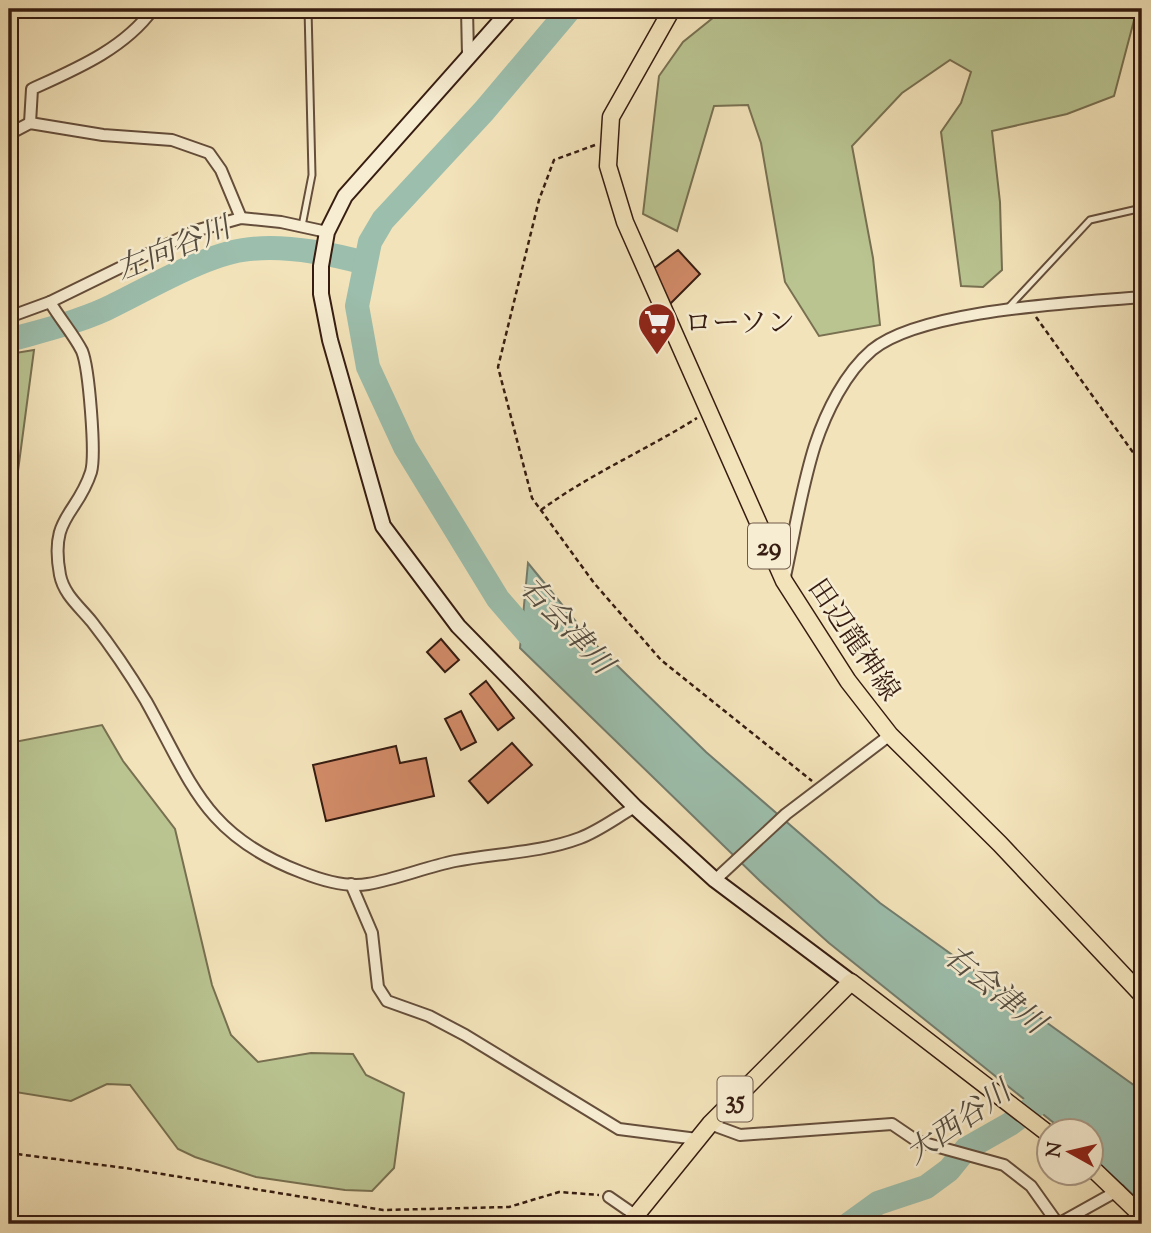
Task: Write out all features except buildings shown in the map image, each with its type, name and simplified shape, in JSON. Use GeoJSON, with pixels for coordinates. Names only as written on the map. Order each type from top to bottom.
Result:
{"type":"FeatureCollection","features":[{"type":"Feature","properties":{"kind":"main road","name":"田辺龍神線"},"geometry":{"type":"LineString","coordinates":[[672,9],[611,117],[607,144],[608,166],[625,222],[707,412],[785,581],[848,681],[890,734],[1000,844],[1142,995]]}},
{"type":"Feature","properties":{"kind":"main road"},"geometry":{"type":"LineString","coordinates":[[851,982],[1036,1126]]}},
{"type":"Feature","properties":{"kind":"main road","name":"35"},"geometry":{"type":"LineString","coordinates":[[632,1220],[710,1124],[851,982]]}},
{"type":"Feature","properties":{"kind":"main road"},"geometry":{"type":"LineString","coordinates":[[1106,1180],[1142,1216]]}},
{"type":"Feature","properties":{"kind":"street"},"geometry":{"type":"LineString","coordinates":[[30,123],[32,89],[88,64],[122,39],[153,9]]}},
{"type":"Feature","properties":{"kind":"street"},"geometry":{"type":"LineString","coordinates":[[467,9],[468,56]]}},
{"type":"Feature","properties":{"kind":"street"},"geometry":{"type":"LineString","coordinates":[[511,9],[345,196],[327,236],[321,266],[321,294],[330,341],[383,526],[458,626],[635,807],[715,880],[851,982]]}},
{"type":"Feature","properties":{"kind":"street"},"geometry":{"type":"LineString","coordinates":[[9,134],[30,123],[103,135],[172,140],[209,153],[221,170],[241,218]]}},
{"type":"Feature","properties":{"kind":"street"},"geometry":{"type":"LineString","coordinates":[[9,317],[50,302],[195,231],[241,218],[302,226],[327,236]]}},
{"type":"Feature","properties":{"kind":"street"},"geometry":{"type":"LineString","coordinates":[[785,581],[815,446],[835,399],[856,368],[874,349],[931,324],[1006,310],[1142,297]]}},
{"type":"Feature","properties":{"kind":"street"},"geometry":{"type":"LineString","coordinates":[[50,302],[82,352],[94,448],[92,470],[86,484],[60,527],[56,553],[60,579],[68,595],[93,623],[145,700],[180,770],[211,813],[248,847],[275,862],[311,876],[351,884],[367,884],[429,866],[500,852],[533,851],[581,838],[635,807]]}},
{"type":"Feature","properties":{"kind":"street"},"geometry":{"type":"LineString","coordinates":[[715,880],[786,814],[890,734]]}},
{"type":"Feature","properties":{"kind":"street"},"geometry":{"type":"LineString","coordinates":[[351,884],[372,933],[378,987],[387,1001],[429,1016],[465,1035],[619,1129],[697,1139]]}},
{"type":"Feature","properties":{"kind":"street"},"geometry":{"type":"LineString","coordinates":[[710,1124],[740,1135],[892,1124],[917,1141],[1004,1166],[1031,1186],[1058,1224],[1119,1190]]}},
{"type":"Feature","properties":{"kind":"street"},"geometry":{"type":"LineString","coordinates":[[610,1197],[632,1220]]}},
{"type":"Feature","properties":{"kind":"lane"},"geometry":{"type":"LineString","coordinates":[[302,226],[312,175],[308,9]]}},
{"type":"Feature","properties":{"kind":"lane"},"geometry":{"type":"LineString","coordinates":[[1006,310],[1090,220],[1142,208]]}},
{"type":"Feature","properties":{"kind":"path"},"geometry":{"type":"LineString","coordinates":[[607,144],[593,145],[554,160],[538,200],[498,368],[532,498],[594,583],[661,660],[820,788]]}},
{"type":"Feature","properties":{"kind":"path"},"geometry":{"type":"LineString","coordinates":[[1030,308],[1142,465]]}},
{"type":"Feature","properties":{"kind":"path"},"geometry":{"type":"LineString","coordinates":[[541,510],[572,487],[649,448],[707,412]]}},
{"type":"Feature","properties":{"kind":"path"},"geometry":{"type":"LineString","coordinates":[[9,1153],[125,1168],[383,1210],[509,1206],[559,1192],[584,1192],[610,1197]]}},
{"type":"Feature","properties":{"kind":"green space"},"geometry":{"type":"Polygon","coordinates":[[[724,9],[1137,9],[1114,96],[1067,114],[992,131],[1000,202],[1002,270],[983,287],[961,286],[941,132],[961,103],[971,72],[950,60],[902,93],[852,146],[873,258],[880,325],[819,336],[785,282],[761,143],[748,105],[714,106],[677,231],[643,214],[659,76],[683,42],[724,9]]]}},
{"type":"Feature","properties":{"kind":"green space"},"geometry":{"type":"Polygon","coordinates":[[[34,350],[18,471],[9,490],[9,354],[34,350]]]}},
{"type":"Feature","properties":{"kind":"green space"},"geometry":{"type":"Polygon","coordinates":[[[102,725],[123,761],[175,829],[212,985],[231,1035],[258,1062],[311,1053],[353,1054],[366,1075],[404,1093],[394,1168],[372,1191],[345,1190],[256,1177],[195,1157],[178,1149],[130,1085],[107,1084],[71,1101],[9,1091],[9,743],[102,725]]]}},
{"type":"Feature","properties":{"kind":"water"},"geometry":{"type":"Polygon","coordinates":[[[528,563],[590,639],[706,752],[880,903],[1142,1091],[1142,1203],[1106,1170],[1106,1118],[1048,1118],[829,943],[760,881],[520,648],[528,563]]]}},
{"type":"Feature","properties":{"kind":"waterway","name":"右会津川"},"geometry":{"type":"LineString","coordinates":[[544,652],[498,599],[405,447],[368,367],[357,306],[370,242],[383,220],[484,111],[570,9]]}},
{"type":"Feature","properties":{"kind":"waterway","name":"左向谷川"},"geometry":{"type":"LineString","coordinates":[[9,340],[94,314],[210,259],[243,250],[304,250],[365,263]]}},
{"type":"Feature","properties":{"kind":"waterway","name":"大西谷川"},"geometry":{"type":"LineString","coordinates":[[849,1224],[878,1203],[926,1187],[949,1170],[966,1149],[1010,1124],[1060,1087]]}},
{"type":"Feature","properties":{"kind":"place","name":"ローソン"},"geometry":{"type":"Point","coordinates":[657,356]}}]}
